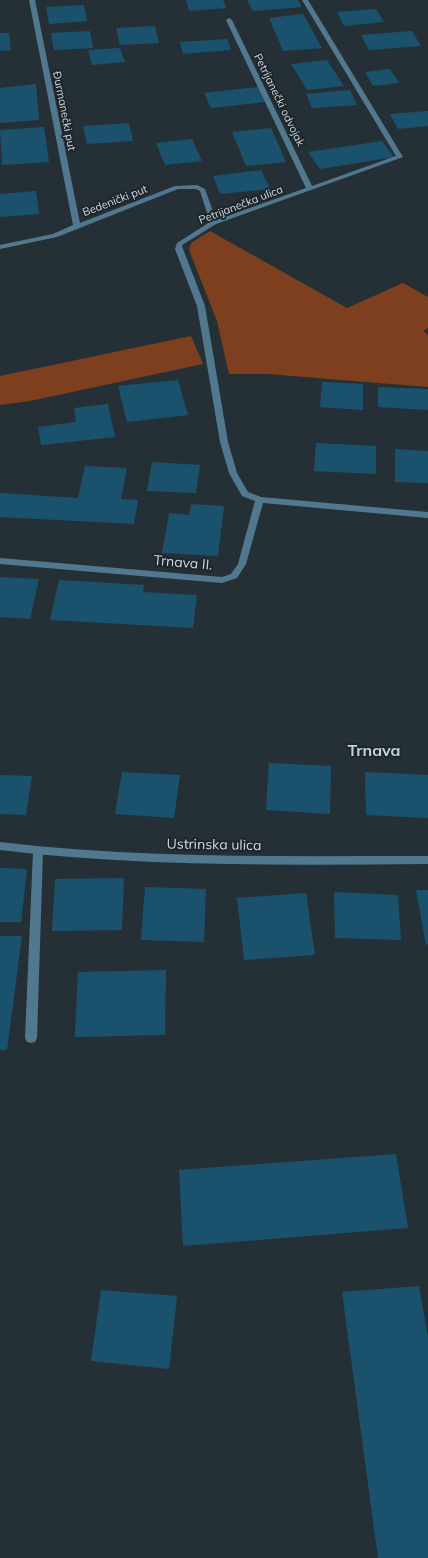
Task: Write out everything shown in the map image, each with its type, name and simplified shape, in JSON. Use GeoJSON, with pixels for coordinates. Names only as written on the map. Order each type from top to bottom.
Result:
{"type":"FeatureCollection","features":[{"type":"Feature","properties":{"kind":"street","name":"Đurmanečki put"},"geometry":{"type":"LineString","coordinates":[[32,0],[77,226]]}},
{"type":"Feature","properties":{"kind":"street","name":"Petrijanečka ulica"},"geometry":{"type":"LineString","coordinates":[[260,500],[245,494],[233,473],[224,442],[202,306],[178,250],[179,244],[214,223],[400,157],[305,0]]}},
{"type":"Feature","properties":{"kind":"street","name":"Petrijanečki odvojak"},"geometry":{"type":"LineString","coordinates":[[229,20],[310,189]]}},
{"type":"Feature","properties":{"kind":"street","name":"Bedenički put"},"geometry":{"type":"LineString","coordinates":[[0,247],[55,236],[178,187],[197,187],[203,190],[214,223]]}},
{"type":"Feature","properties":{"kind":"street"},"geometry":{"type":"LineString","coordinates":[[260,500],[428,515]]}},
{"type":"Feature","properties":{"kind":"street","name":"Trnava II."},"geometry":{"type":"LineString","coordinates":[[0,561],[222,580],[234,576],[242,564],[260,500]]}},
{"type":"Feature","properties":{"kind":"street","name":"Ustrinska ulica"},"geometry":{"type":"LineString","coordinates":[[0,846],[38,852],[204,860],[428,860]]}},
{"type":"Feature","properties":{"kind":"street"},"geometry":{"type":"LineString","coordinates":[[31,1038],[38,852]]}},
{"type":"Feature","properties":{"kind":"shaded area"},"geometry":{"type":"Polygon","coordinates":[[[210,231],[347,308],[403,283],[428,297],[428,328],[423,331],[428,335],[428,387],[268,374],[229,374],[217,321],[189,250],[191,243],[210,231]]]}},
{"type":"Feature","properties":{"kind":"shaded area"},"geometry":{"type":"Polygon","coordinates":[[[191,336],[203,364],[30,401],[0,405],[0,376],[191,336]]]}},
{"type":"Feature","properties":{"kind":"building"},"geometry":{"type":"Polygon","coordinates":[[[186,0],[223,0],[226,8],[189,11],[186,0]]]}},
{"type":"Feature","properties":{"kind":"building"},"geometry":{"type":"Polygon","coordinates":[[[247,0],[298,0],[302,7],[253,11],[247,0]]]}},
{"type":"Feature","properties":{"kind":"building"},"geometry":{"type":"Polygon","coordinates":[[[84,5],[87,21],[49,24],[46,7],[84,5]]]}},
{"type":"Feature","properties":{"kind":"building"},"geometry":{"type":"Polygon","coordinates":[[[376,9],[384,22],[344,26],[337,12],[376,9]]]}},
{"type":"Feature","properties":{"kind":"building"},"geometry":{"type":"Polygon","coordinates":[[[303,14],[322,48],[283,51],[269,18],[303,14]]]}},
{"type":"Feature","properties":{"kind":"building"},"geometry":{"type":"Polygon","coordinates":[[[155,26],[159,43],[120,45],[116,28],[155,26]]]}},
{"type":"Feature","properties":{"kind":"building"},"geometry":{"type":"Polygon","coordinates":[[[90,31],[93,48],[54,50],[51,33],[90,31]]]}},
{"type":"Feature","properties":{"kind":"building"},"geometry":{"type":"Polygon","coordinates":[[[412,31],[421,46],[369,50],[361,35],[412,31]]]}},
{"type":"Feature","properties":{"kind":"building"},"geometry":{"type":"Polygon","coordinates":[[[0,33],[9,33],[11,50],[0,51],[0,33]]]}},
{"type":"Feature","properties":{"kind":"building"},"geometry":{"type":"Polygon","coordinates":[[[227,39],[231,50],[183,54],[180,42],[227,39]]]}},
{"type":"Feature","properties":{"kind":"building"},"geometry":{"type":"Polygon","coordinates":[[[120,48],[125,62],[92,65],[88,50],[120,48]]]}},
{"type":"Feature","properties":{"kind":"building"},"geometry":{"type":"Polygon","coordinates":[[[327,60],[344,86],[307,90],[291,64],[327,60]]]}},
{"type":"Feature","properties":{"kind":"building"},"geometry":{"type":"Polygon","coordinates":[[[390,69],[399,83],[373,86],[365,72],[390,69]]]}},
{"type":"Feature","properties":{"kind":"building"},"geometry":{"type":"Polygon","coordinates":[[[36,84],[39,120],[0,123],[0,88],[36,84]]]}},
{"type":"Feature","properties":{"kind":"building"},"geometry":{"type":"Polygon","coordinates":[[[258,87],[265,102],[211,108],[204,93],[258,87]]]}},
{"type":"Feature","properties":{"kind":"building"},"geometry":{"type":"Polygon","coordinates":[[[350,90],[357,105],[312,108],[306,94],[350,90]]]}},
{"type":"Feature","properties":{"kind":"building"},"geometry":{"type":"Polygon","coordinates":[[[428,111],[428,126],[398,129],[390,114],[428,111]]]}},
{"type":"Feature","properties":{"kind":"building"},"geometry":{"type":"Polygon","coordinates":[[[129,123],[133,141],[87,144],[83,126],[129,123]]]}},
{"type":"Feature","properties":{"kind":"building"},"geometry":{"type":"Polygon","coordinates":[[[44,127],[49,162],[2,165],[0,130],[44,127]]]}},
{"type":"Feature","properties":{"kind":"building"},"geometry":{"type":"Polygon","coordinates":[[[271,128],[286,162],[246,166],[232,132],[271,128]]]}},
{"type":"Feature","properties":{"kind":"building"},"geometry":{"type":"Polygon","coordinates":[[[192,139],[202,161],[165,165],[156,143],[192,139]]]}},
{"type":"Feature","properties":{"kind":"building"},"geometry":{"type":"Polygon","coordinates":[[[382,141],[394,157],[320,169],[308,152],[382,141]]]}},
{"type":"Feature","properties":{"kind":"building"},"geometry":{"type":"Polygon","coordinates":[[[261,170],[270,189],[220,194],[213,176],[261,170]]]}},
{"type":"Feature","properties":{"kind":"building"},"geometry":{"type":"Polygon","coordinates":[[[36,191],[39,214],[0,217],[0,194],[36,191]]]}},
{"type":"Feature","properties":{"kind":"building"},"geometry":{"type":"Polygon","coordinates":[[[178,380],[188,415],[127,422],[118,386],[178,380]]]}},
{"type":"Feature","properties":{"kind":"building"},"geometry":{"type":"Polygon","coordinates":[[[322,382],[363,384],[363,410],[320,407],[322,382]]]}},
{"type":"Feature","properties":{"kind":"building"},"geometry":{"type":"Polygon","coordinates":[[[378,387],[428,389],[428,410],[378,407],[378,387]]]}},
{"type":"Feature","properties":{"kind":"building"},"geometry":{"type":"Polygon","coordinates":[[[108,404],[115,437],[41,445],[38,427],[76,422],[74,408],[108,404]]]}},
{"type":"Feature","properties":{"kind":"building"},"geometry":{"type":"Polygon","coordinates":[[[316,443],[376,446],[376,474],[314,471],[316,443]]]}},
{"type":"Feature","properties":{"kind":"building"},"geometry":{"type":"Polygon","coordinates":[[[395,449],[428,451],[428,483],[395,482],[395,449]]]}},
{"type":"Feature","properties":{"kind":"building"},"geometry":{"type":"Polygon","coordinates":[[[152,462],[200,465],[196,493],[147,491],[152,462]]]}},
{"type":"Feature","properties":{"kind":"building"},"geometry":{"type":"Polygon","coordinates":[[[85,466],[127,468],[121,499],[138,500],[134,524],[0,517],[0,493],[78,498],[85,466]]]}},
{"type":"Feature","properties":{"kind":"building"},"geometry":{"type":"Polygon","coordinates":[[[191,504],[224,506],[218,556],[162,553],[169,513],[189,515],[191,504]]]}},
{"type":"Feature","properties":{"kind":"building"},"geometry":{"type":"Polygon","coordinates":[[[0,577],[39,579],[30,619],[0,617],[0,577]]]}},
{"type":"Feature","properties":{"kind":"building"},"geometry":{"type":"Polygon","coordinates":[[[59,580],[144,585],[143,592],[197,595],[193,628],[50,620],[59,580]]]}},
{"type":"Feature","properties":{"kind":"building"},"geometry":{"type":"Polygon","coordinates":[[[269,763],[331,766],[330,814],[266,810],[269,763]]]}},
{"type":"Feature","properties":{"kind":"building"},"geometry":{"type":"Polygon","coordinates":[[[122,772],[180,775],[174,818],[115,814],[122,772]]]}},
{"type":"Feature","properties":{"kind":"building"},"geometry":{"type":"Polygon","coordinates":[[[365,772],[428,775],[428,818],[366,815],[365,772]]]}},
{"type":"Feature","properties":{"kind":"building"},"geometry":{"type":"Polygon","coordinates":[[[0,775],[32,776],[26,815],[0,814],[0,775]]]}},
{"type":"Feature","properties":{"kind":"building"},"geometry":{"type":"Polygon","coordinates":[[[0,868],[27,869],[21,922],[0,922],[0,868]]]}},
{"type":"Feature","properties":{"kind":"building"},"geometry":{"type":"Polygon","coordinates":[[[124,878],[122,930],[52,931],[55,879],[124,878]]]}},
{"type":"Feature","properties":{"kind":"building"},"geometry":{"type":"Polygon","coordinates":[[[145,887],[206,889],[204,942],[141,940],[145,887]]]}},
{"type":"Feature","properties":{"kind":"building"},"geometry":{"type":"Polygon","coordinates":[[[416,890],[428,890],[428,944],[426,945],[416,890]]]}},
{"type":"Feature","properties":{"kind":"building"},"geometry":{"type":"Polygon","coordinates":[[[334,892],[398,895],[401,940],[335,938],[334,892]]]}},
{"type":"Feature","properties":{"kind":"building"},"geometry":{"type":"Polygon","coordinates":[[[306,893],[315,955],[244,960],[237,898],[306,893]]]}},
{"type":"Feature","properties":{"kind":"building"},"geometry":{"type":"Polygon","coordinates":[[[0,936],[22,936],[7,1050],[0,1050],[0,936]]]}},
{"type":"Feature","properties":{"kind":"building"},"geometry":{"type":"Polygon","coordinates":[[[166,970],[165,1035],[75,1037],[78,972],[166,970]]]}},
{"type":"Feature","properties":{"kind":"building"},"geometry":{"type":"Polygon","coordinates":[[[396,1154],[408,1228],[183,1246],[179,1170],[396,1154]]]}},
{"type":"Feature","properties":{"kind":"building"},"geometry":{"type":"Polygon","coordinates":[[[419,1286],[428,1337],[428,1558],[378,1558],[342,1292],[419,1286]]]}},
{"type":"Feature","properties":{"kind":"building"},"geometry":{"type":"Polygon","coordinates":[[[101,1290],[177,1296],[169,1369],[91,1361],[101,1290]]]}},
{"type":"Feature","properties":{"kind":"district","name":"Trnava"},"geometry":{"type":"Point","coordinates":[374,751]}}]}
